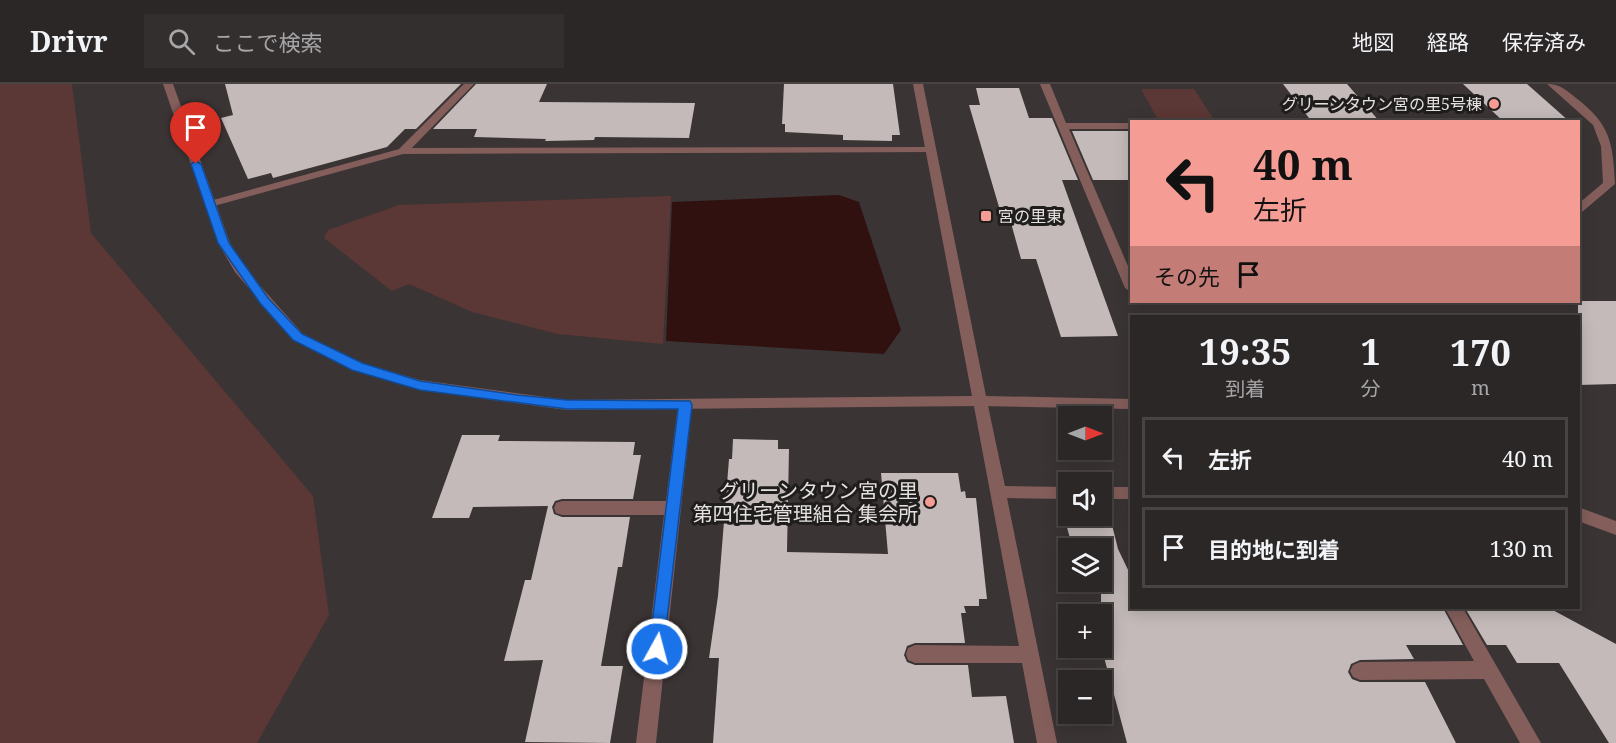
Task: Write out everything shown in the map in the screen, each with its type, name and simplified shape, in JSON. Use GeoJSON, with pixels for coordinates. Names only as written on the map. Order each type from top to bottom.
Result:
{"type":"FeatureCollection","features":[{"type":"Feature","properties":{"kind":"street"},"geometry":{"type":"LineString","coordinates":[[168,84],[224,243],[264,301],[298,337],[357,366],[420,385],[567,405],[980,401],[1130,404]]}},
{"type":"Feature","properties":{"kind":"street"},"geometry":{"type":"LineString","coordinates":[[403,151],[469,84]]}},
{"type":"Feature","properties":{"kind":"street"},"geometry":{"type":"LineString","coordinates":[[918,84],[1047,743]]}},
{"type":"Feature","properties":{"kind":"street"},"geometry":{"type":"LineString","coordinates":[[1045,84],[1130,286]]}},
{"type":"Feature","properties":{"kind":"street"},"geometry":{"type":"LineString","coordinates":[[1552,84],[1602,125],[1609,148],[1610,184],[1580,208]]}},
{"type":"Feature","properties":{"kind":"street"},"geometry":{"type":"LineString","coordinates":[[1062,126],[1130,126]]}},
{"type":"Feature","properties":{"kind":"street"},"geometry":{"type":"LineString","coordinates":[[210,204],[403,151],[931,150]]}},
{"type":"Feature","properties":{"kind":"street"},"geometry":{"type":"LineString","coordinates":[[646,743],[675,508],[685,405]]}},
{"type":"Feature","properties":{"kind":"street"},"geometry":{"type":"LineString","coordinates":[[998,492],[1058,493]]}},
{"type":"Feature","properties":{"kind":"street"},"geometry":{"type":"LineString","coordinates":[[1112,493],[1130,493]]}},
{"type":"Feature","properties":{"kind":"street"},"geometry":{"type":"LineString","coordinates":[[562,508],[675,508]]}},
{"type":"Feature","properties":{"kind":"street"},"geometry":{"type":"LineString","coordinates":[[1580,515],[1616,528]]}},
{"type":"Feature","properties":{"kind":"street"},"geometry":{"type":"LineString","coordinates":[[1455,609],[1531,743]]}},
{"type":"Feature","properties":{"kind":"street"},"geometry":{"type":"LineString","coordinates":[[915,654],[1030,655]]}},
{"type":"Feature","properties":{"kind":"street"},"geometry":{"type":"LineString","coordinates":[[1359,671],[1490,670]]}},
{"type":"Feature","properties":{"kind":"shaded area"},"geometry":{"type":"Polygon","coordinates":[[[0,84],[72,84],[91,233],[313,496],[329,615],[257,743],[0,743],[0,84]]]}},
{"type":"Feature","properties":{"kind":"shaded area"},"geometry":{"type":"Polygon","coordinates":[[[1141,89],[1194,89],[1213,118],[1157,118],[1141,89]]]}},
{"type":"Feature","properties":{"kind":"shaded area"},"geometry":{"type":"Polygon","coordinates":[[[839,195],[859,202],[901,330],[884,354],[666,341],[672,202],[839,195]]]}},
{"type":"Feature","properties":{"kind":"shaded area"},"geometry":{"type":"Polygon","coordinates":[[[671,196],[663,344],[557,334],[472,312],[409,284],[392,291],[324,238],[328,230],[399,205],[671,196]]]}},
{"type":"Feature","properties":{"kind":"building"},"geometry":{"type":"Polygon","coordinates":[[[225,84],[461,84],[416,129],[405,129],[387,147],[273,178],[271,173],[248,179],[221,118],[233,115],[225,84]]]}},
{"type":"Feature","properties":{"kind":"building"},"geometry":{"type":"Polygon","coordinates":[[[476,84],[547,84],[539,102],[695,103],[689,138],[595,137],[594,140],[545,141],[546,139],[474,137],[477,129],[433,129],[476,84]]]}},
{"type":"Feature","properties":{"kind":"building"},"geometry":{"type":"Polygon","coordinates":[[[784,84],[893,84],[900,135],[892,135],[892,141],[843,140],[843,135],[785,132],[785,124],[782,124],[784,84]]]}},
{"type":"Feature","properties":{"kind":"building"},"geometry":{"type":"Polygon","coordinates":[[[1283,84],[1347,84],[1378,120],[1310,120],[1283,84]]]}},
{"type":"Feature","properties":{"kind":"building","name":"グリーンタウン宮の里5号棟"},"geometry":{"type":"Polygon","coordinates":[[[1463,84],[1527,84],[1568,120],[1502,120],[1463,84]]]}},
{"type":"Feature","properties":{"kind":"building"},"geometry":{"type":"Polygon","coordinates":[[[976,88],[1019,88],[1029,118],[1052,118],[1078,180],[1062,180],[1118,336],[1061,337],[1036,259],[1021,259],[1011,223],[1004,224],[969,105],[980,105],[976,88]]]}},
{"type":"Feature","properties":{"kind":"building"},"geometry":{"type":"Polygon","coordinates":[[[1072,131],[1130,131],[1130,180],[1093,180],[1072,131]]]}},
{"type":"Feature","properties":{"kind":"building"},"geometry":{"type":"Polygon","coordinates":[[[1580,301],[1616,301],[1616,384],[1580,385],[1580,315],[1578,315],[1580,301]]]}},
{"type":"Feature","properties":{"kind":"building"},"geometry":{"type":"Polygon","coordinates":[[[462,435],[500,435],[498,441],[635,442],[633,455],[641,455],[633,499],[562,499],[555,501],[552,507],[554,514],[562,517],[630,517],[622,567],[618,567],[601,666],[623,666],[610,743],[525,742],[543,660],[504,661],[525,580],[531,580],[548,506],[473,507],[469,518],[432,518],[462,435]]]}},
{"type":"Feature","properties":{"kind":"building"},"geometry":{"type":"Polygon","coordinates":[[[733,439],[778,440],[778,449],[789,449],[787,552],[888,554],[881,473],[958,473],[961,492],[965,491],[966,498],[976,498],[987,599],[979,599],[979,606],[964,606],[966,613],[961,613],[965,643],[915,643],[907,646],[904,655],[907,662],[915,665],[968,665],[972,697],[1006,696],[1014,743],[713,743],[719,658],[709,658],[718,596],[729,459],[732,459],[733,439]]]}},
{"type":"Feature","properties":{"kind":"building"},"geometry":{"type":"Polygon","coordinates":[[[1112,525],[1118,549],[1130,574],[1130,609],[1444,609],[1463,645],[1406,645],[1414,659],[1360,660],[1351,664],[1348,672],[1352,679],[1360,682],[1425,682],[1456,743],[1127,743],[1112,687],[1112,670],[1107,670],[1104,658],[1112,658],[1112,604],[1101,604],[1101,592],[1112,592],[1112,538],[1070,538],[1067,526],[1112,525]]]}},
{"type":"Feature","properties":{"kind":"building"},"geometry":{"type":"Polygon","coordinates":[[[1466,609],[1551,609],[1616,644],[1616,743],[1609,743],[1559,663],[1517,663],[1506,645],[1487,645],[1466,609]]]}},
{"type":"Feature","properties":{"kind":"place","name":"グリーンタウン宮の里5号棟"},"geometry":{"type":"Point","coordinates":[1494,104]}},
{"type":"Feature","properties":{"kind":"place","name":"宮の里東"},"geometry":{"type":"Point","coordinates":[986,216]}},
{"type":"Feature","properties":{"kind":"place","name":"グリーンタウン宮の里 第四住宅管理組合 集会所"},"geometry":{"type":"Point","coordinates":[930,502]}},
{"type":"Feature","properties":{"kind":"route"},"geometry":{"type":"LineString","coordinates":[[196,164],[224,243],[241,272],[264,301],[298,337],[357,366],[420,385],[567,405],[685,405],[675,508],[657,649]]}}]}
